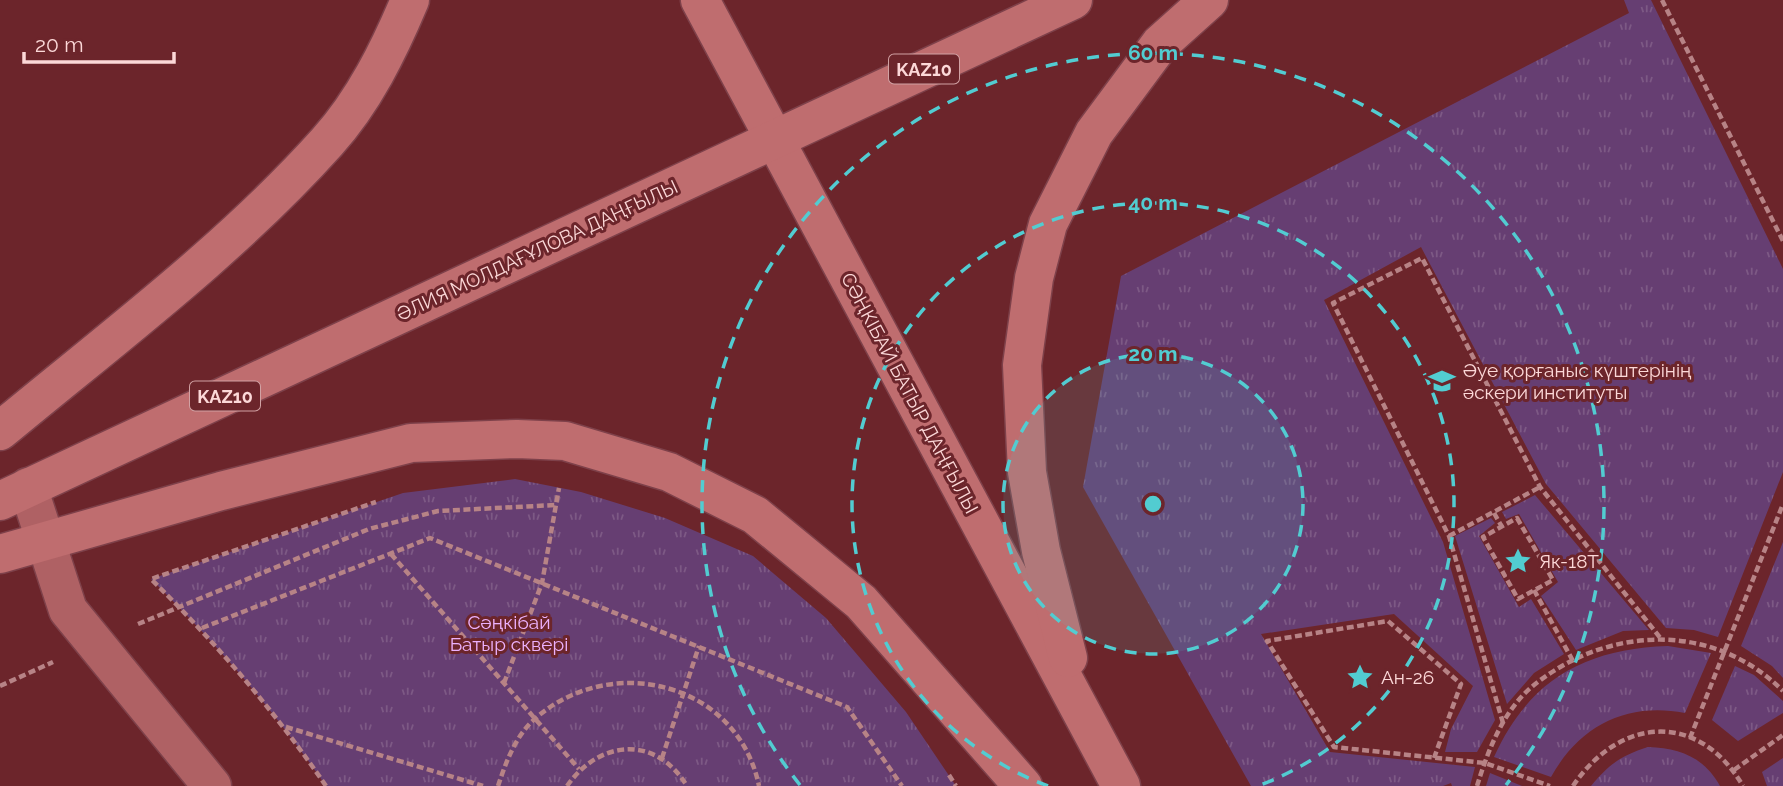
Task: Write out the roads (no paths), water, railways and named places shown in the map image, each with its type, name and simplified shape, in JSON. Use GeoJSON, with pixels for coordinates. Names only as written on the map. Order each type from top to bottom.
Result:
{"type":"FeatureCollection","features":[{"type":"Feature","properties":{"kind":"main road"},"geometry":{"type":"LineString","coordinates":[[0,431],[218,250],[329,141],[387,56],[410,0]]}},
{"type":"Feature","properties":{"kind":"main road","name":"СӘҢКІБАЙ БАТЫР ДАҢҒЫЛЫ"},"geometry":{"type":"LineString","coordinates":[[700,0],[1121,786]]}},
{"type":"Feature","properties":{"kind":"main road","name":"ӘЛИЯ МОЛДАҒҰЛОВА ДАҢҒЫЛЫ"},"geometry":{"type":"LineString","coordinates":[[14,494],[1073,0]]}},
{"type":"Feature","properties":{"kind":"main road"},"geometry":{"type":"LineString","coordinates":[[1082,714],[1041,551],[1027,472],[1022,365],[1034,278],[1048,224],[1094,133],[1160,44],[1209,0]]}},
{"type":"Feature","properties":{"kind":"main road"},"geometry":{"type":"LineString","coordinates":[[0,554],[221,491],[411,443],[517,439],[565,441],[669,472],[755,515],[861,602],[1023,786]]}},
{"type":"Feature","properties":{"kind":"lane"},"geometry":{"type":"LineString","coordinates":[[14,494],[46,542],[68,610],[212,786]]}},
{"type":"Feature","properties":{"kind":"place","name":"Әуе қорғаныс күштерінің әскери институты"},"geometry":{"type":"Point","coordinates":[1442,381]}},
{"type":"Feature","properties":{"kind":"place","name":"Як-18Т"},"geometry":{"type":"Point","coordinates":[1518,561]}},
{"type":"Feature","properties":{"kind":"place","name":"Ан-26"},"geometry":{"type":"Point","coordinates":[1360,677]}},
{"type":"Feature","properties":{"kind":"park label","name":"Сәңкібай Батыр сквері"},"geometry":{"type":"Point","coordinates":[509,633]}}]}
